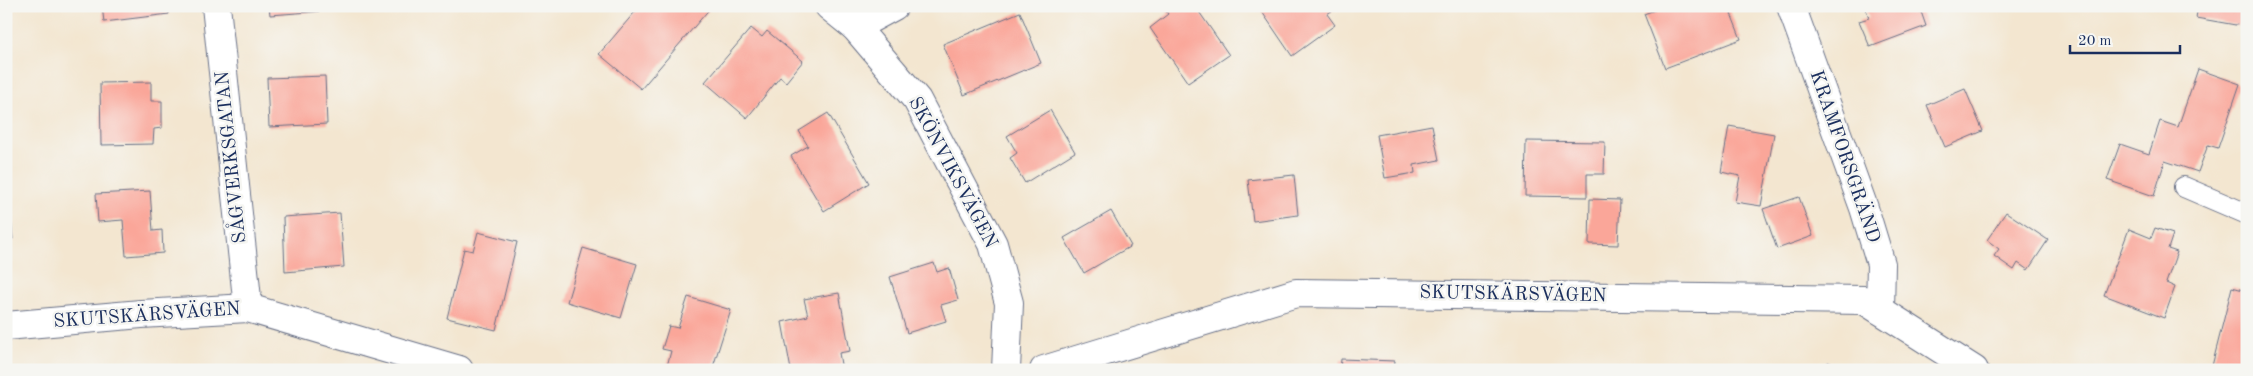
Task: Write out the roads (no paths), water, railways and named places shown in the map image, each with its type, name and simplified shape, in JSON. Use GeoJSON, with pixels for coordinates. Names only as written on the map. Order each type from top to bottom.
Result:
{"type":"FeatureCollection","features":[{"type":"Feature","properties":{"kind":"street","name":"SÅGVERKSGATAN"},"geometry":{"type":"LineString","coordinates":[[216,6],[248,308]]}},
{"type":"Feature","properties":{"kind":"street","name":"SKÖNVIKSVÄGEN"},"geometry":{"type":"LineString","coordinates":[[829,6],[855,27],[917,100],[993,244],[1009,303],[1006,370]]}},
{"type":"Feature","properties":{"kind":"street"},"geometry":{"type":"LineString","coordinates":[[855,27],[894,6]]}},
{"type":"Feature","properties":{"kind":"street","name":"KRAMFORSGRÄND"},"geometry":{"type":"LineString","coordinates":[[1791,6],[1864,208],[1881,264],[1880,310]]}},
{"type":"Feature","properties":{"kind":"street","name":"SKUTSKÄRSVÄGEN"},"geometry":{"type":"LineString","coordinates":[[1044,370],[1296,293],[1864,300],[1974,370]]}},
{"type":"Feature","properties":{"kind":"street","name":"SKUTSKÄRSVÄGEN"},"geometry":{"type":"LineString","coordinates":[[6,326],[141,314],[248,308],[459,370]]}},
{"type":"Feature","properties":{"kind":"lane"},"geometry":{"type":"LineString","coordinates":[[2184,187],[2247,214]]}}]}
